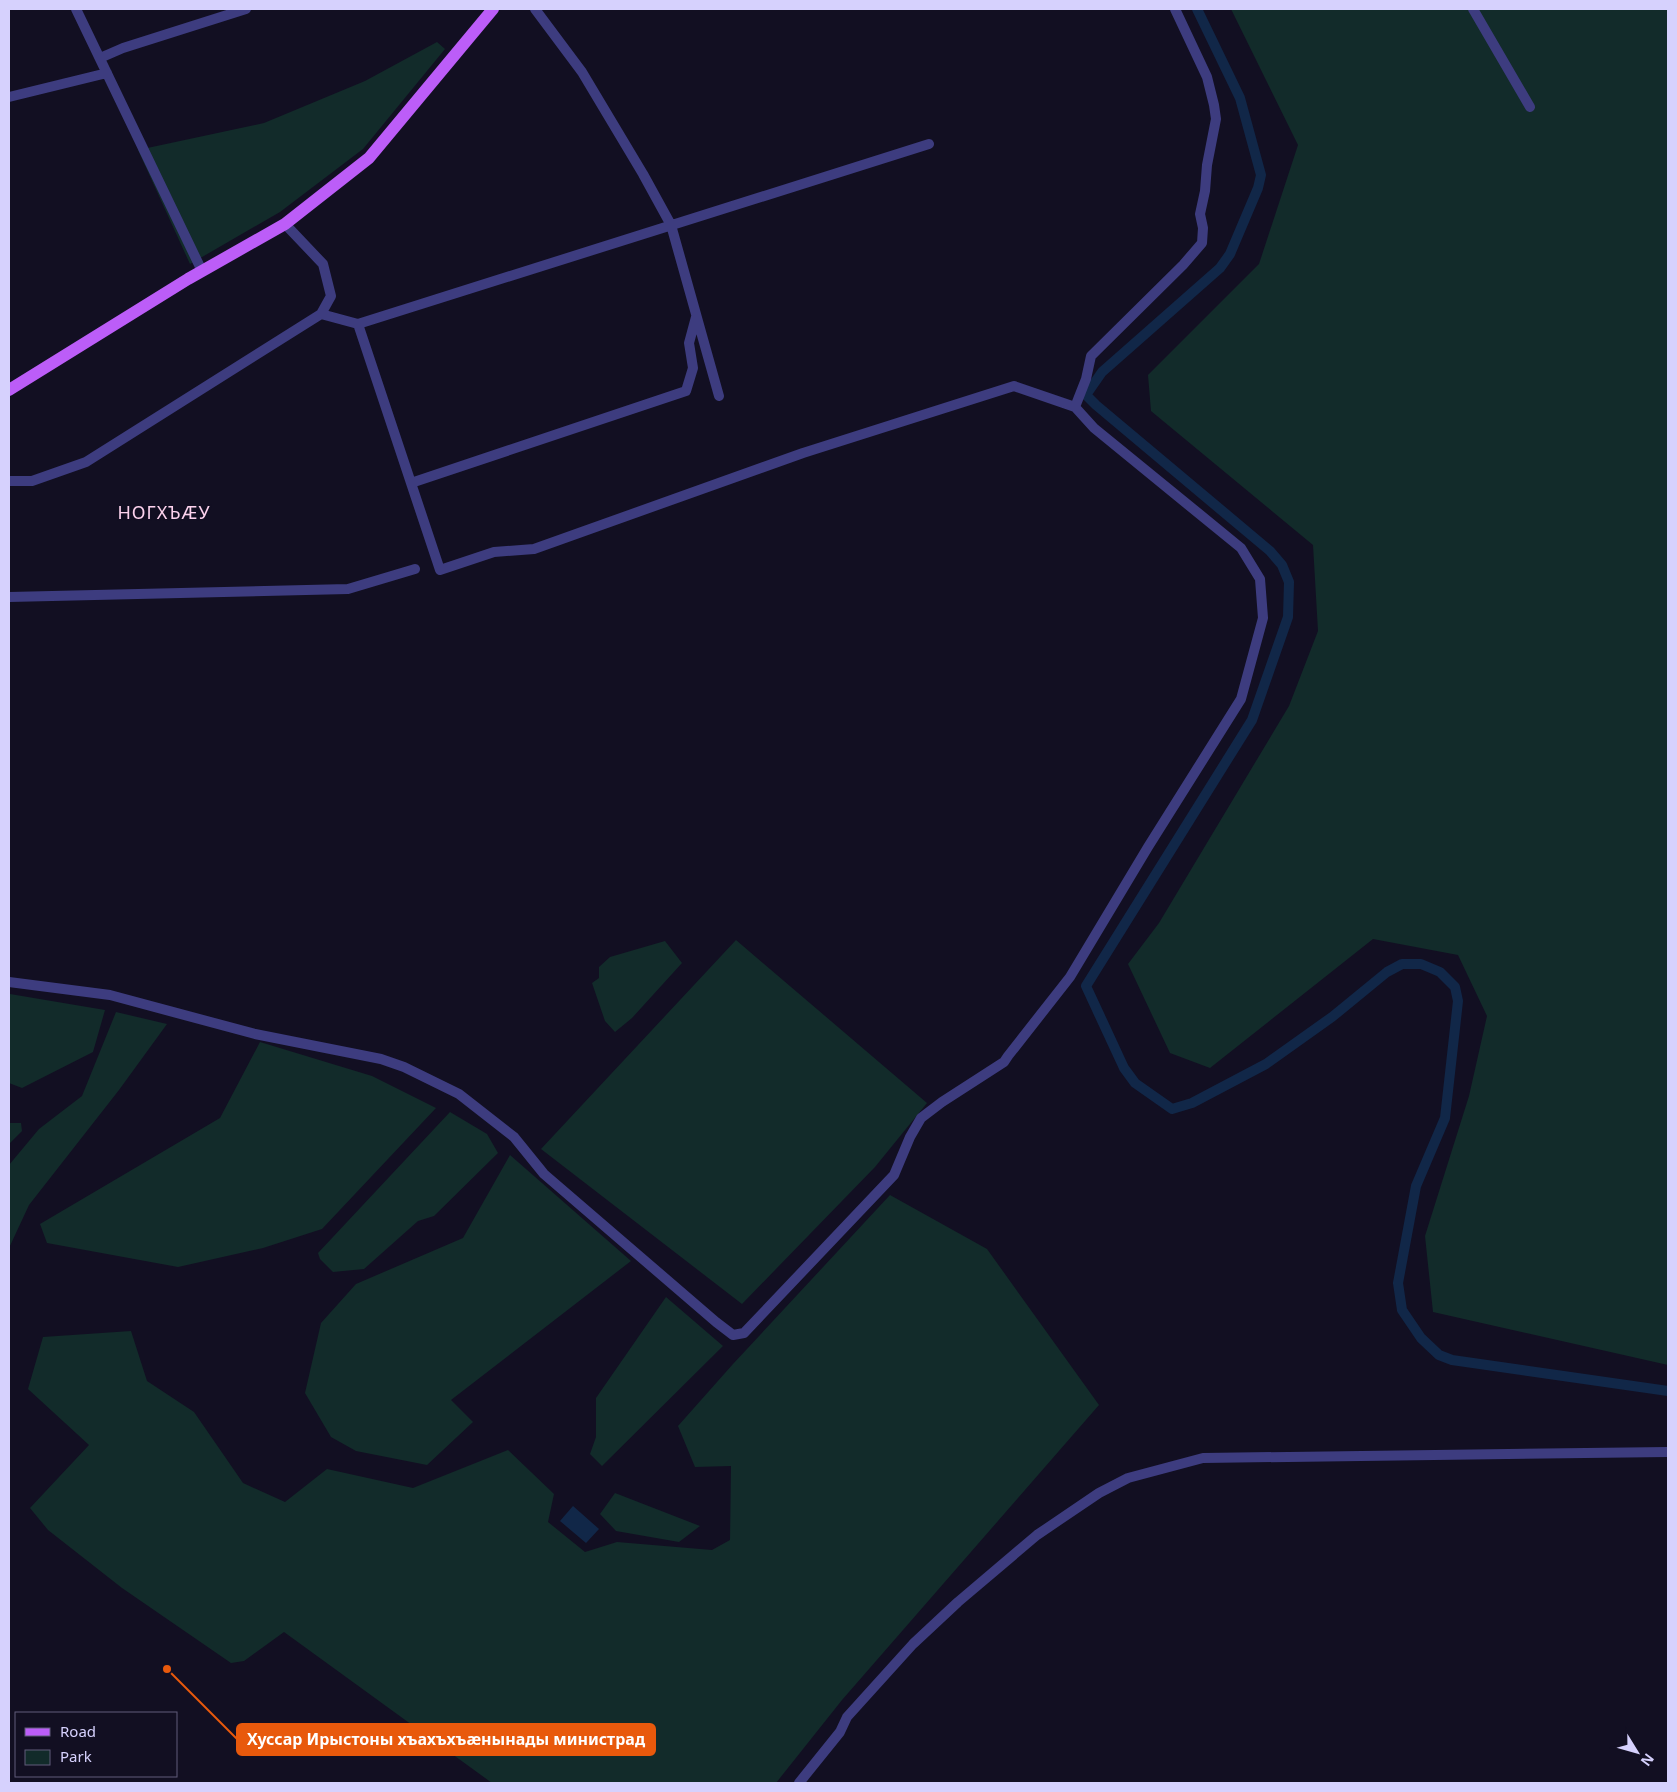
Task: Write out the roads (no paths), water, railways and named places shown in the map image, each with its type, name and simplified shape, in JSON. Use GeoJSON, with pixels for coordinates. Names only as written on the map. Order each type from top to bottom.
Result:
{"type":"FeatureCollection","features":[{"type":"Feature","properties":{"kind":"main road"},"geometry":{"type":"LineString","coordinates":[[9,390],[202,271],[285,224],[369,158],[493,9]]}},
{"type":"Feature","properties":{"kind":"street"},"geometry":{"type":"LineString","coordinates":[[76,9],[202,271]]}},
{"type":"Feature","properties":{"kind":"street"},"geometry":{"type":"LineString","coordinates":[[100,58],[124,48],[246,9]]}},
{"type":"Feature","properties":{"kind":"street"},"geometry":{"type":"LineString","coordinates":[[535,9],[582,72],[671,225],[719,396]]}},
{"type":"Feature","properties":{"kind":"street"},"geometry":{"type":"LineString","coordinates":[[1075,407],[1086,379],[1091,356],[1184,265],[1202,243],[1203,228],[1200,214],[1205,191],[1206,165],[1216,119],[1207,77],[1175,9]]}},
{"type":"Feature","properties":{"kind":"street"},"geometry":{"type":"LineString","coordinates":[[1473,9],[1530,107]]}},
{"type":"Feature","properties":{"kind":"street"},"geometry":{"type":"LineString","coordinates":[[9,97],[107,73]]}},
{"type":"Feature","properties":{"kind":"street"},"geometry":{"type":"LineString","coordinates":[[321,314],[358,324],[929,144]]}},
{"type":"Feature","properties":{"kind":"street"},"geometry":{"type":"LineString","coordinates":[[9,481],[32,480],[86,462],[321,314],[331,296],[323,264],[285,224]]}},
{"type":"Feature","properties":{"kind":"street"},"geometry":{"type":"LineString","coordinates":[[411,483],[686,391],[692,368],[689,343],[696,316]]}},
{"type":"Feature","properties":{"kind":"street"},"geometry":{"type":"LineString","coordinates":[[9,982],[110,994],[255,1034],[381,1059],[412,1071],[459,1094],[514,1136],[544,1174],[733,1336],[744,1332],[894,1175],[910,1137],[921,1118],[942,1102],[1004,1062],[1070,977],[1241,698],[1263,618],[1260,580],[1241,548],[1094,428],[1075,407],[1014,386],[803,453],[534,549],[494,552],[440,570],[358,324]]}},
{"type":"Feature","properties":{"kind":"street"},"geometry":{"type":"LineString","coordinates":[[9,598],[348,589],[415,568]]}},
{"type":"Feature","properties":{"kind":"street"},"geometry":{"type":"LineString","coordinates":[[799,1783],[840,1732],[847,1717],[913,1644],[958,1602],[1037,1535],[1099,1493],[1128,1478],[1203,1458],[1668,1452]]}},
{"type":"Feature","properties":{"kind":"water"},"geometry":{"type":"Polygon","coordinates":[[[573,1506],[599,1529],[586,1543],[560,1521],[573,1506]]]}},
{"type":"Feature","properties":{"kind":"waterway"},"geometry":{"type":"LineString","coordinates":[[1197,9],[1240,98],[1261,175],[1258,188],[1230,254],[1220,268],[1102,372],[1086,395],[1270,551],[1282,565],[1289,582],[1288,617],[1252,720],[1086,986],[1124,1068],[1135,1083],[1172,1109],[1192,1103],[1266,1064],[1332,1017],[1387,972],[1402,964],[1421,964],[1440,972],[1455,987],[1458,1001],[1445,1118],[1416,1186],[1398,1283],[1402,1310],[1421,1338],[1439,1355],[1452,1360],[1668,1391]]}},
{"type":"Feature","properties":{"kind":"place","name":"Хуссар Ирыстоны хъахъхъæнынады министрад"},"geometry":{"type":"Point","coordinates":[167,1669]}},
{"type":"Feature","properties":{"kind":"district","name":"НОГХЪÆУ"},"geometry":{"type":"Point","coordinates":[164,513]}}]}
